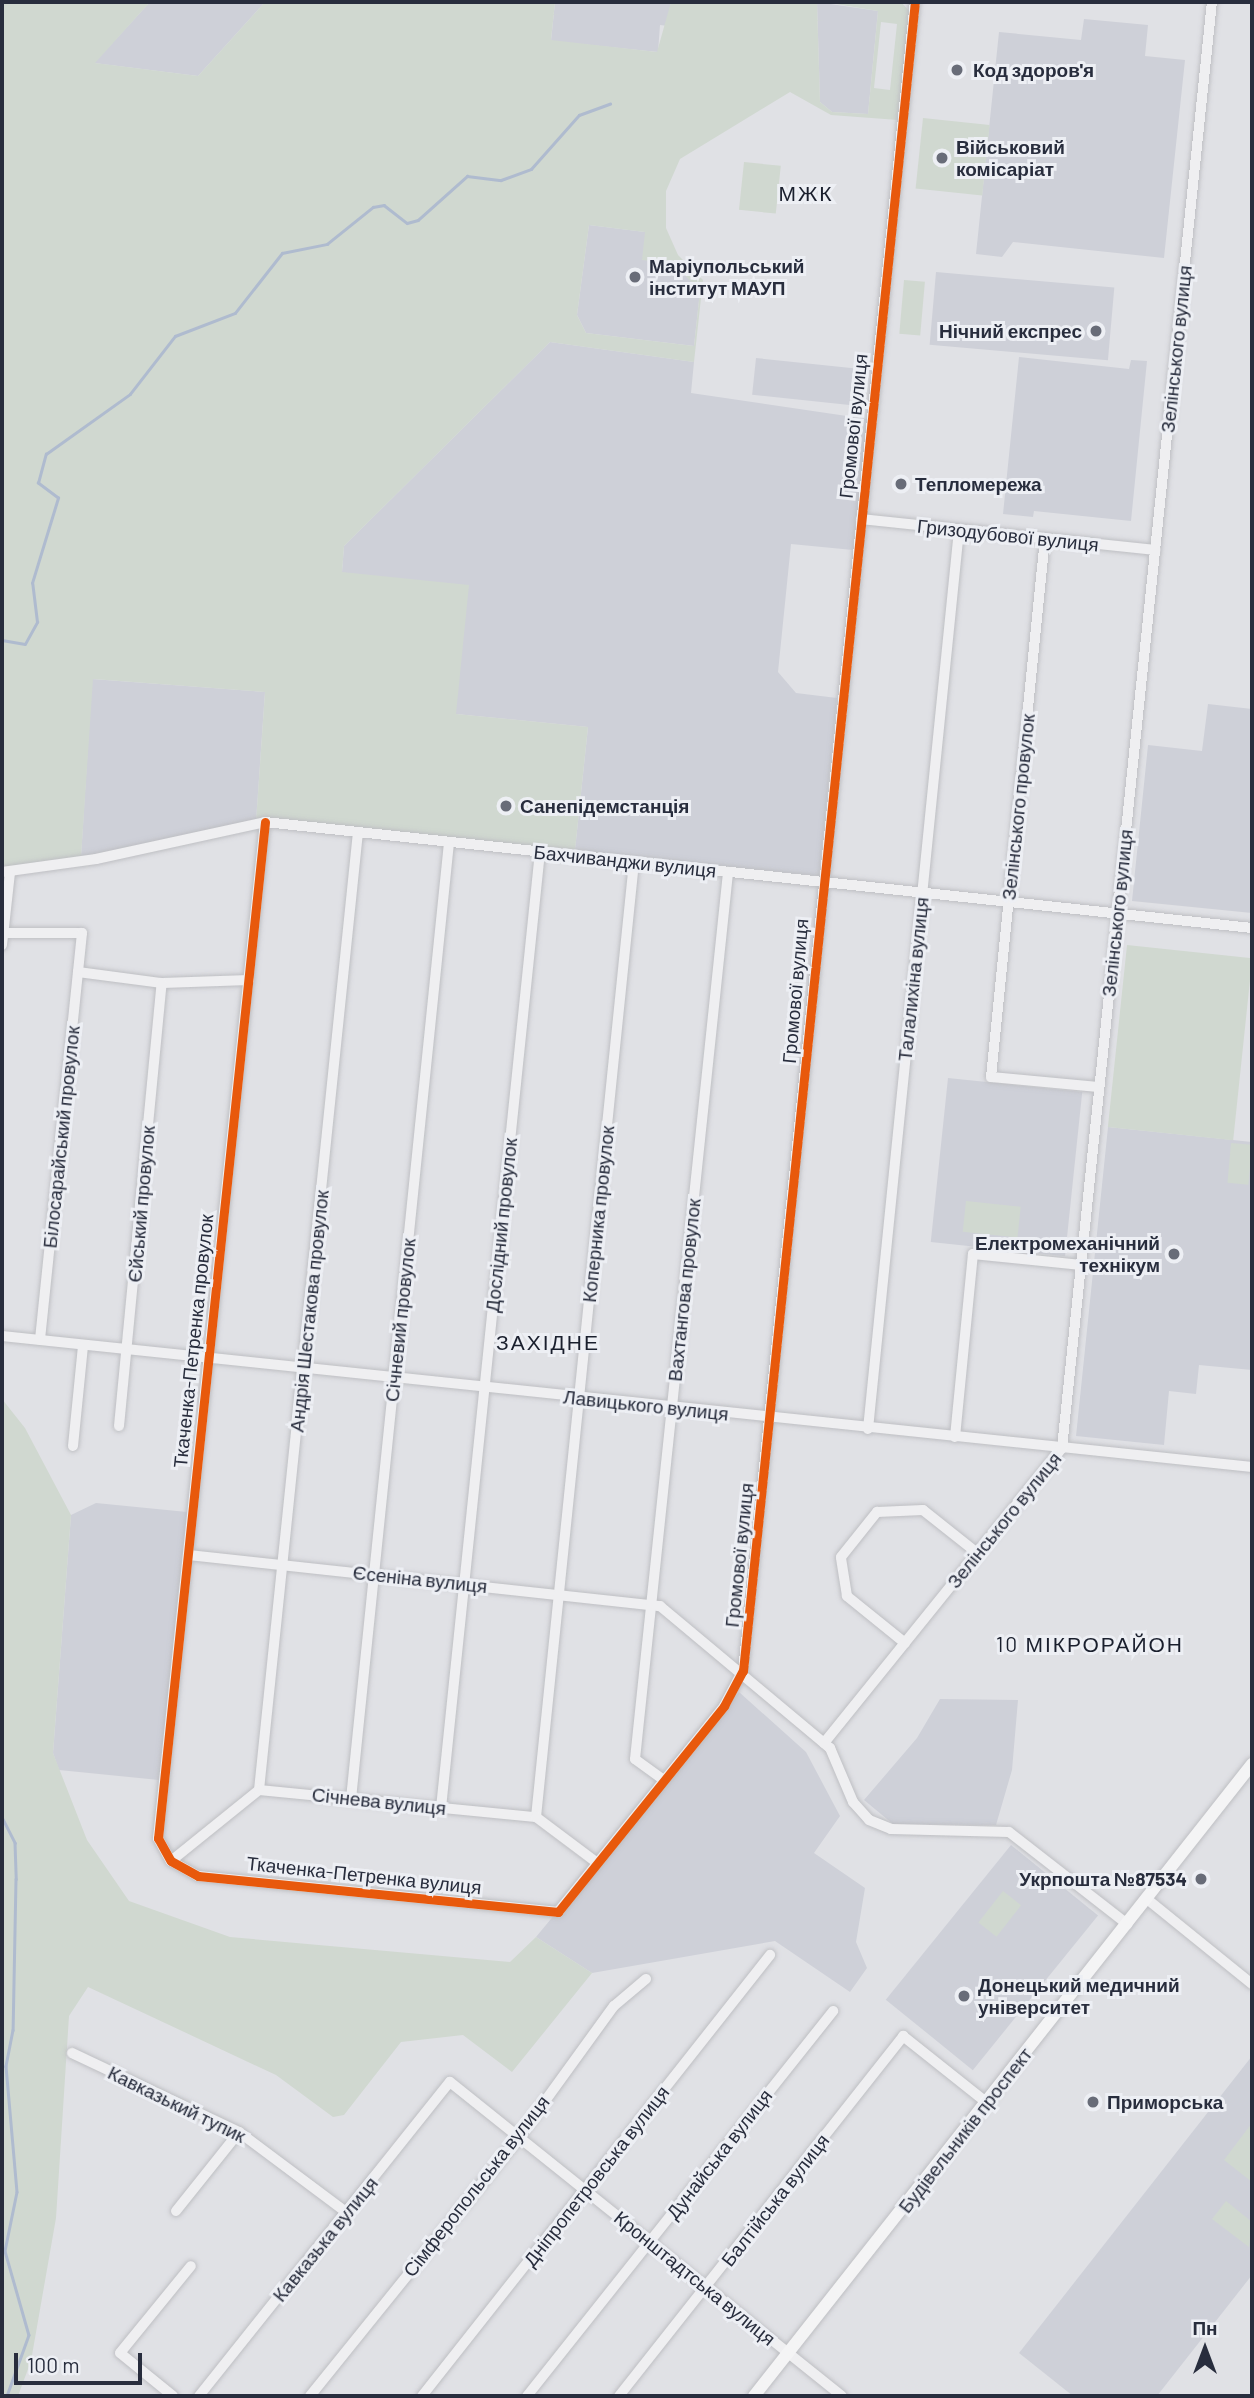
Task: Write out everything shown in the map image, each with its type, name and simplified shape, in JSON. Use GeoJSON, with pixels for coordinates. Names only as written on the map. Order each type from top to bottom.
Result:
{"type":"FeatureCollection","features":[{"type":"Feature","properties":{"kind":"main road","name":"Будівельників проспект"},"geometry":{"type":"LineString","coordinates":[[754,2396],[1252,1763]]}},
{"type":"Feature","properties":{"kind":"street"},"geometry":{"type":"LineString","coordinates":[[912,5],[925,2]]}},
{"type":"Feature","properties":{"kind":"street","name":"Зелінського вулиця"},"geometry":{"type":"LineString","coordinates":[[824,1743],[1062,1448],[1212,2]]}},
{"type":"Feature","properties":{"kind":"street","name":"Громової вулиця"},"geometry":{"type":"LineString","coordinates":[[558,1912],[661,1778],[724,1706],[743,1671],[771,1419],[912,5]]}},
{"type":"Feature","properties":{"kind":"street","name":"Гризодубової вулиця"},"geometry":{"type":"LineString","coordinates":[[861,519],[1155,550]]}},
{"type":"Feature","properties":{"kind":"street","name":"Талалихіна вулиця"},"geometry":{"type":"LineString","coordinates":[[868,1429],[959,530]]}},
{"type":"Feature","properties":{"kind":"street","name":"Зелінського провулок"},"geometry":{"type":"LineString","coordinates":[[1045,538],[991,1076],[1099,1087]]}},
{"type":"Feature","properties":{"kind":"street","name":"Бахчиванджи вулиця"},"geometry":{"type":"LineString","coordinates":[[6,872],[265,822],[1252,928]]}},
{"type":"Feature","properties":{"kind":"street","name":"Ткаченка-Петренка провулок"},"geometry":{"type":"LineString","coordinates":[[171,1861],[158,1838],[265,822]]}},
{"type":"Feature","properties":{"kind":"street","name":"Андрія Шестакова провулок"},"geometry":{"type":"LineString","coordinates":[[259,1790],[358,832]]}},
{"type":"Feature","properties":{"kind":"street","name":"Січневий провулок"},"geometry":{"type":"LineString","coordinates":[[351,1799],[449,842]]}},
{"type":"Feature","properties":{"kind":"street","name":"Дослідний провулок"},"geometry":{"type":"LineString","coordinates":[[441,1808],[540,851]]}},
{"type":"Feature","properties":{"kind":"street","name":"Коперника провулок"},"geometry":{"type":"LineString","coordinates":[[536,1817],[634,862]]}},
{"type":"Feature","properties":{"kind":"street"},"geometry":{"type":"LineString","coordinates":[[2,945],[6,872]]}},
{"type":"Feature","properties":{"kind":"street","name":"Вахтангова провулок"},"geometry":{"type":"LineString","coordinates":[[661,1778],[635,1759],[728,872]]}},
{"type":"Feature","properties":{"kind":"street","name":"Білосарайський провулок"},"geometry":{"type":"LineString","coordinates":[[3,933],[82,933],[40,1340]]}},
{"type":"Feature","properties":{"kind":"street"},"geometry":{"type":"LineString","coordinates":[[78,972],[162,983],[249,980]]}},
{"type":"Feature","properties":{"kind":"street","name":"Єйський провулок"},"geometry":{"type":"LineString","coordinates":[[119,1426],[162,983]]}},
{"type":"Feature","properties":{"kind":"street"},"geometry":{"type":"LineString","coordinates":[[955,1437],[973,1254],[1081,1265]]}},
{"type":"Feature","properties":{"kind":"street","name":"Лавицького вулиця"},"geometry":{"type":"LineString","coordinates":[[2,1336],[771,1419],[1252,1467]]}},
{"type":"Feature","properties":{"kind":"street"},"geometry":{"type":"LineString","coordinates":[[73,1446],[83,1345]]}},
{"type":"Feature","properties":{"kind":"street"},"geometry":{"type":"LineString","coordinates":[[905,1643],[847,1596],[841,1557],[877,1512],[923,1510],[977,1553]]}},
{"type":"Feature","properties":{"kind":"street","name":"Єсеніна вулиця"},"geometry":{"type":"LineString","coordinates":[[188,1555],[651,1604]]}},
{"type":"Feature","properties":{"kind":"street"},"geometry":{"type":"LineString","coordinates":[[651,1604],[743,1671],[824,1743],[853,1802],[869,1819],[891,1829],[1009,1832],[1127,1924]]}},
{"type":"Feature","properties":{"kind":"street"},"geometry":{"type":"LineString","coordinates":[[171,1861],[259,1790]]}},
{"type":"Feature","properties":{"kind":"street","name":"Січнева вулиця"},"geometry":{"type":"LineString","coordinates":[[259,1790],[536,1817]]}},
{"type":"Feature","properties":{"kind":"street"},"geometry":{"type":"LineString","coordinates":[[536,1817],[596,1862]]}},
{"type":"Feature","properties":{"kind":"street","name":"Ткаченка-Петренка вулиця"},"geometry":{"type":"LineString","coordinates":[[171,1861],[198,1876],[558,1912]]}},
{"type":"Feature","properties":{"kind":"street"},"geometry":{"type":"LineString","coordinates":[[1147,1899],[1252,1984]]}},
{"type":"Feature","properties":{"kind":"street","name":"Дніпропетровська вулиця"},"geometry":{"type":"LineString","coordinates":[[422,2396],[770,1955]]}},
{"type":"Feature","properties":{"kind":"street","name":"Сімферопольська вулиця"},"geometry":{"type":"LineString","coordinates":[[310,2396],[519,2137],[606,2016],[646,1979]]}},
{"type":"Feature","properties":{"kind":"street","name":"Дунайська вулиця"},"geometry":{"type":"LineString","coordinates":[[527,2396],[832,2011]]}},
{"type":"Feature","properties":{"kind":"street","name":"Балтійська вулиця"},"geometry":{"type":"LineString","coordinates":[[619,2396],[903,2036],[986,2102]]}},
{"type":"Feature","properties":{"kind":"street","name":"Кавказький тупик"},"geometry":{"type":"LineString","coordinates":[[72,2053],[239,2132],[346,2212]]}},
{"type":"Feature","properties":{"kind":"street","name":"Кронштадтська вулиця"},"geometry":{"type":"LineString","coordinates":[[450,2082],[842,2396]]}},
{"type":"Feature","properties":{"kind":"street","name":"Кавказька вулиця"},"geometry":{"type":"LineString","coordinates":[[199,2396],[450,2082]]}},
{"type":"Feature","properties":{"kind":"street"},"geometry":{"type":"LineString","coordinates":[[176,2211],[239,2132]]}},
{"type":"Feature","properties":{"kind":"street"},"geometry":{"type":"LineString","coordinates":[[173,2396],[120,2353],[191,2266]]}},
{"type":"Feature","properties":{"kind":"shaded area"},"geometry":{"type":"Polygon","coordinates":[[[2,2],[150,2],[95,63],[198,76],[265,2],[555,2],[551,40],[657,52],[671,2],[817,2],[820,102],[832,112],[868,114],[878,11],[824,2],[901,2],[910,12],[898,120],[831,115],[790,92],[680,159],[666,191],[666,228],[678,255],[703,280],[694,362],[550,342],[344,546],[342,572],[469,585],[456,714],[588,727],[575,850],[256,822],[265,692],[93,679],[81,857],[2,867],[2,2]],[[881,22],[874,88],[890,90],[897,24],[881,22]],[[589,225],[577,315],[586,333],[694,346],[700,291],[674,264],[642,260],[645,232],[589,225]]]}},
{"type":"Feature","properties":{"kind":"shaded area"},"geometry":{"type":"Polygon","coordinates":[[[150,2],[265,2],[198,76],[94,63],[150,2]]]}},
{"type":"Feature","properties":{"kind":"shaded area"},"geometry":{"type":"Polygon","coordinates":[[[555,2],[671,2],[668,26],[660,25],[658,52],[551,41],[555,2]]]}},
{"type":"Feature","properties":{"kind":"shaded area"},"geometry":{"type":"Polygon","coordinates":[[[817,2],[878,11],[868,114],[832,112],[820,102],[817,2]]]}},
{"type":"Feature","properties":{"kind":"shaded area"},"geometry":{"type":"Polygon","coordinates":[[[1084,19],[1148,25],[1145,56],[1185,60],[1164,258],[1013,242],[1002,257],[976,254],[999,32],[1081,40],[1084,19]]]}},
{"type":"Feature","properties":{"kind":"shaded area"},"geometry":{"type":"Polygon","coordinates":[[[923,118],[990,125],[982,196],[916,189],[923,118]]]}},
{"type":"Feature","properties":{"kind":"shaded area"},"geometry":{"type":"Polygon","coordinates":[[[744,162],[781,166],[776,214],[739,210],[744,162]]]}},
{"type":"Feature","properties":{"kind":"shaded area","name":"Маріупольський інститут МАУП"},"geometry":{"type":"Polygon","coordinates":[[[589,225],[645,232],[700,291],[694,346],[586,333],[577,315],[589,225]]]}},
{"type":"Feature","properties":{"kind":"shaded area"},"geometry":{"type":"Polygon","coordinates":[[[936,272],[1114,288],[1108,360],[930,345],[936,272]]]}},
{"type":"Feature","properties":{"kind":"shaded area"},"geometry":{"type":"Polygon","coordinates":[[[904,280],[925,282],[920,336],[899,334],[904,280]]]}},
{"type":"Feature","properties":{"kind":"shaded area"},"geometry":{"type":"Polygon","coordinates":[[[550,342],[694,362],[691,393],[867,419],[853,550],[791,544],[778,672],[796,693],[837,698],[819,876],[575,850],[588,727],[456,714],[342,572],[344,546],[550,342]]]}},
{"type":"Feature","properties":{"kind":"shaded area"},"geometry":{"type":"Polygon","coordinates":[[[1019,357],[1129,369],[1131,360],[1147,361],[1131,521],[1034,511],[1033,517],[1003,514],[1019,357]]]}},
{"type":"Feature","properties":{"kind":"shaded area"},"geometry":{"type":"Polygon","coordinates":[[[756,358],[853,368],[850,405],[752,395],[756,358]]]}},
{"type":"Feature","properties":{"kind":"shaded area"},"geometry":{"type":"Polygon","coordinates":[[[92,679],[265,692],[256,822],[81,857],[92,679]]]}},
{"type":"Feature","properties":{"kind":"shaded area"},"geometry":{"type":"Polygon","coordinates":[[[1208,704],[1252,709],[1252,913],[1132,901],[1148,745],[1202,751],[1208,704]]]}},
{"type":"Feature","properties":{"kind":"shaded area"},"geometry":{"type":"Polygon","coordinates":[[[1127,945],[1252,958],[1233,1140],[1108,1127],[1127,945]]]}},
{"type":"Feature","properties":{"kind":"shaded area"},"geometry":{"type":"Polygon","coordinates":[[[948,1078],[1082,1092],[1065,1256],[931,1242],[948,1078]]]}},
{"type":"Feature","properties":{"kind":"shaded area","name":"Електромеханічний технікум"},"geometry":{"type":"Polygon","coordinates":[[[1108,1127],[1252,1142],[1252,1370],[1199,1365],[1196,1394],[1169,1391],[1164,1445],[1076,1436],[1108,1127]]]}},
{"type":"Feature","properties":{"kind":"shaded area"},"geometry":{"type":"Polygon","coordinates":[[[1231,1143],[1252,1145],[1248,1185],[1228,1183],[1231,1143]]]}},
{"type":"Feature","properties":{"kind":"shaded area"},"geometry":{"type":"Polygon","coordinates":[[[966,1201],[1021,1207],[1017,1238],[963,1232],[966,1201]]]}},
{"type":"Feature","properties":{"kind":"shaded area"},"geometry":{"type":"Polygon","coordinates":[[[2,1399],[25,1428],[71,1515],[53,1753],[87,1840],[129,1901],[230,1937],[510,1962],[536,1937],[592,1973],[512,2072],[463,2035],[401,2042],[344,2115],[333,2117],[276,2075],[88,1987],[69,2016],[56,2218],[31,2361],[18,2396],[2,2396],[2,1399]]]}},
{"type":"Feature","properties":{"kind":"shaded area"},"geometry":{"type":"Polygon","coordinates":[[[96,1503],[187,1512],[159,1780],[59,1770],[53,1753],[71,1515],[96,1503]]]}},
{"type":"Feature","properties":{"kind":"shaded area"},"geometry":{"type":"Polygon","coordinates":[[[739,1692],[806,1752],[840,1816],[814,1853],[865,1888],[856,1942],[867,1968],[850,1992],[775,1941],[592,1973],[536,1937],[739,1692]]]}},
{"type":"Feature","properties":{"kind":"shaded area"},"geometry":{"type":"Polygon","coordinates":[[[940,1699],[1018,1700],[1012,1770],[996,1825],[893,1824],[864,1800],[917,1738],[940,1699]]]}},
{"type":"Feature","properties":{"kind":"shaded area"},"geometry":{"type":"Polygon","coordinates":[[[1011,1845],[1098,1915],[973,2070],[886,2000],[1011,1845]]]}},
{"type":"Feature","properties":{"kind":"shaded area"},"geometry":{"type":"Polygon","coordinates":[[[1003,1891],[1021,1905],[996,1937],[978,1923],[1003,1891]]]}},
{"type":"Feature","properties":{"kind":"shaded area"},"geometry":{"type":"Polygon","coordinates":[[[1252,2056],[1252,2275],[1157,2396],[1073,2396],[1019,2353],[1252,2056]]]}},
{"type":"Feature","properties":{"kind":"shaded area"},"geometry":{"type":"Polygon","coordinates":[[[1252,2123],[1252,2182],[1224,2160],[1252,2123]]]}},
{"type":"Feature","properties":{"kind":"shaded area"},"geometry":{"type":"Polygon","coordinates":[[[1226,2201],[1252,2222],[1249,2247],[1212,2219],[1226,2201]]]}},
{"type":"Feature","properties":{"kind":"waterway"},"geometry":{"type":"LineString","coordinates":[[2,640],[25,644],[37,622],[32,583],[58,498],[38,483],[46,454],[130,394],[175,336],[235,313],[282,253],[327,244],[373,207],[384,205],[407,223],[418,220],[467,176],[501,180],[531,169],[579,115],[610,104]]}},
{"type":"Feature","properties":{"kind":"waterway"},"geometry":{"type":"LineString","coordinates":[[2,1817],[15,1843],[16,1879],[13,2030],[6,2066],[17,2192],[5,2251],[29,2335],[7,2396]]}},
{"type":"Feature","properties":{"kind":"cycle path"},"geometry":{"type":"LineString","coordinates":[[265,822],[158,1838],[171,1861],[198,1876],[558,1912],[724,1706],[743,1671],[915,2]]}},
{"type":"Feature","properties":{"kind":"place","name":"Код здоров'я"},"geometry":{"type":"Point","coordinates":[957,70]}},
{"type":"Feature","properties":{"kind":"place","name":"Військовий комісаріат"},"geometry":{"type":"Point","coordinates":[942,158]}},
{"type":"Feature","properties":{"kind":"place","name":"Маріупольський інститут МАУП"},"geometry":{"type":"Point","coordinates":[635,277]}},
{"type":"Feature","properties":{"kind":"place","name":"Нічний експрес"},"geometry":{"type":"Point","coordinates":[1096,331]}},
{"type":"Feature","properties":{"kind":"place","name":"Тепломережа"},"geometry":{"type":"Point","coordinates":[901,484]}},
{"type":"Feature","properties":{"kind":"place","name":"Санепідемстанція"},"geometry":{"type":"Point","coordinates":[506,806]}},
{"type":"Feature","properties":{"kind":"place","name":"Електромеханічний технікум"},"geometry":{"type":"Point","coordinates":[1174,1254]}},
{"type":"Feature","properties":{"kind":"place","name":"Укрпошта №87534"},"geometry":{"type":"Point","coordinates":[1201,1879]}},
{"type":"Feature","properties":{"kind":"place","name":"Донецький медичний університет"},"geometry":{"type":"Point","coordinates":[964,1996]}},
{"type":"Feature","properties":{"kind":"place","name":"Приморська"},"geometry":{"type":"Point","coordinates":[1093,2102]}},
{"type":"Feature","properties":{"kind":"district","name":"МЖК"},"geometry":{"type":"Point","coordinates":[806,193]}},
{"type":"Feature","properties":{"kind":"district","name":"ЗАХІДНЕ"},"geometry":{"type":"Point","coordinates":[548,1342]}},
{"type":"Feature","properties":{"kind":"district","name":"10 МІКРОРАЙОН"},"geometry":{"type":"Point","coordinates":[1090,1644]}}]}
